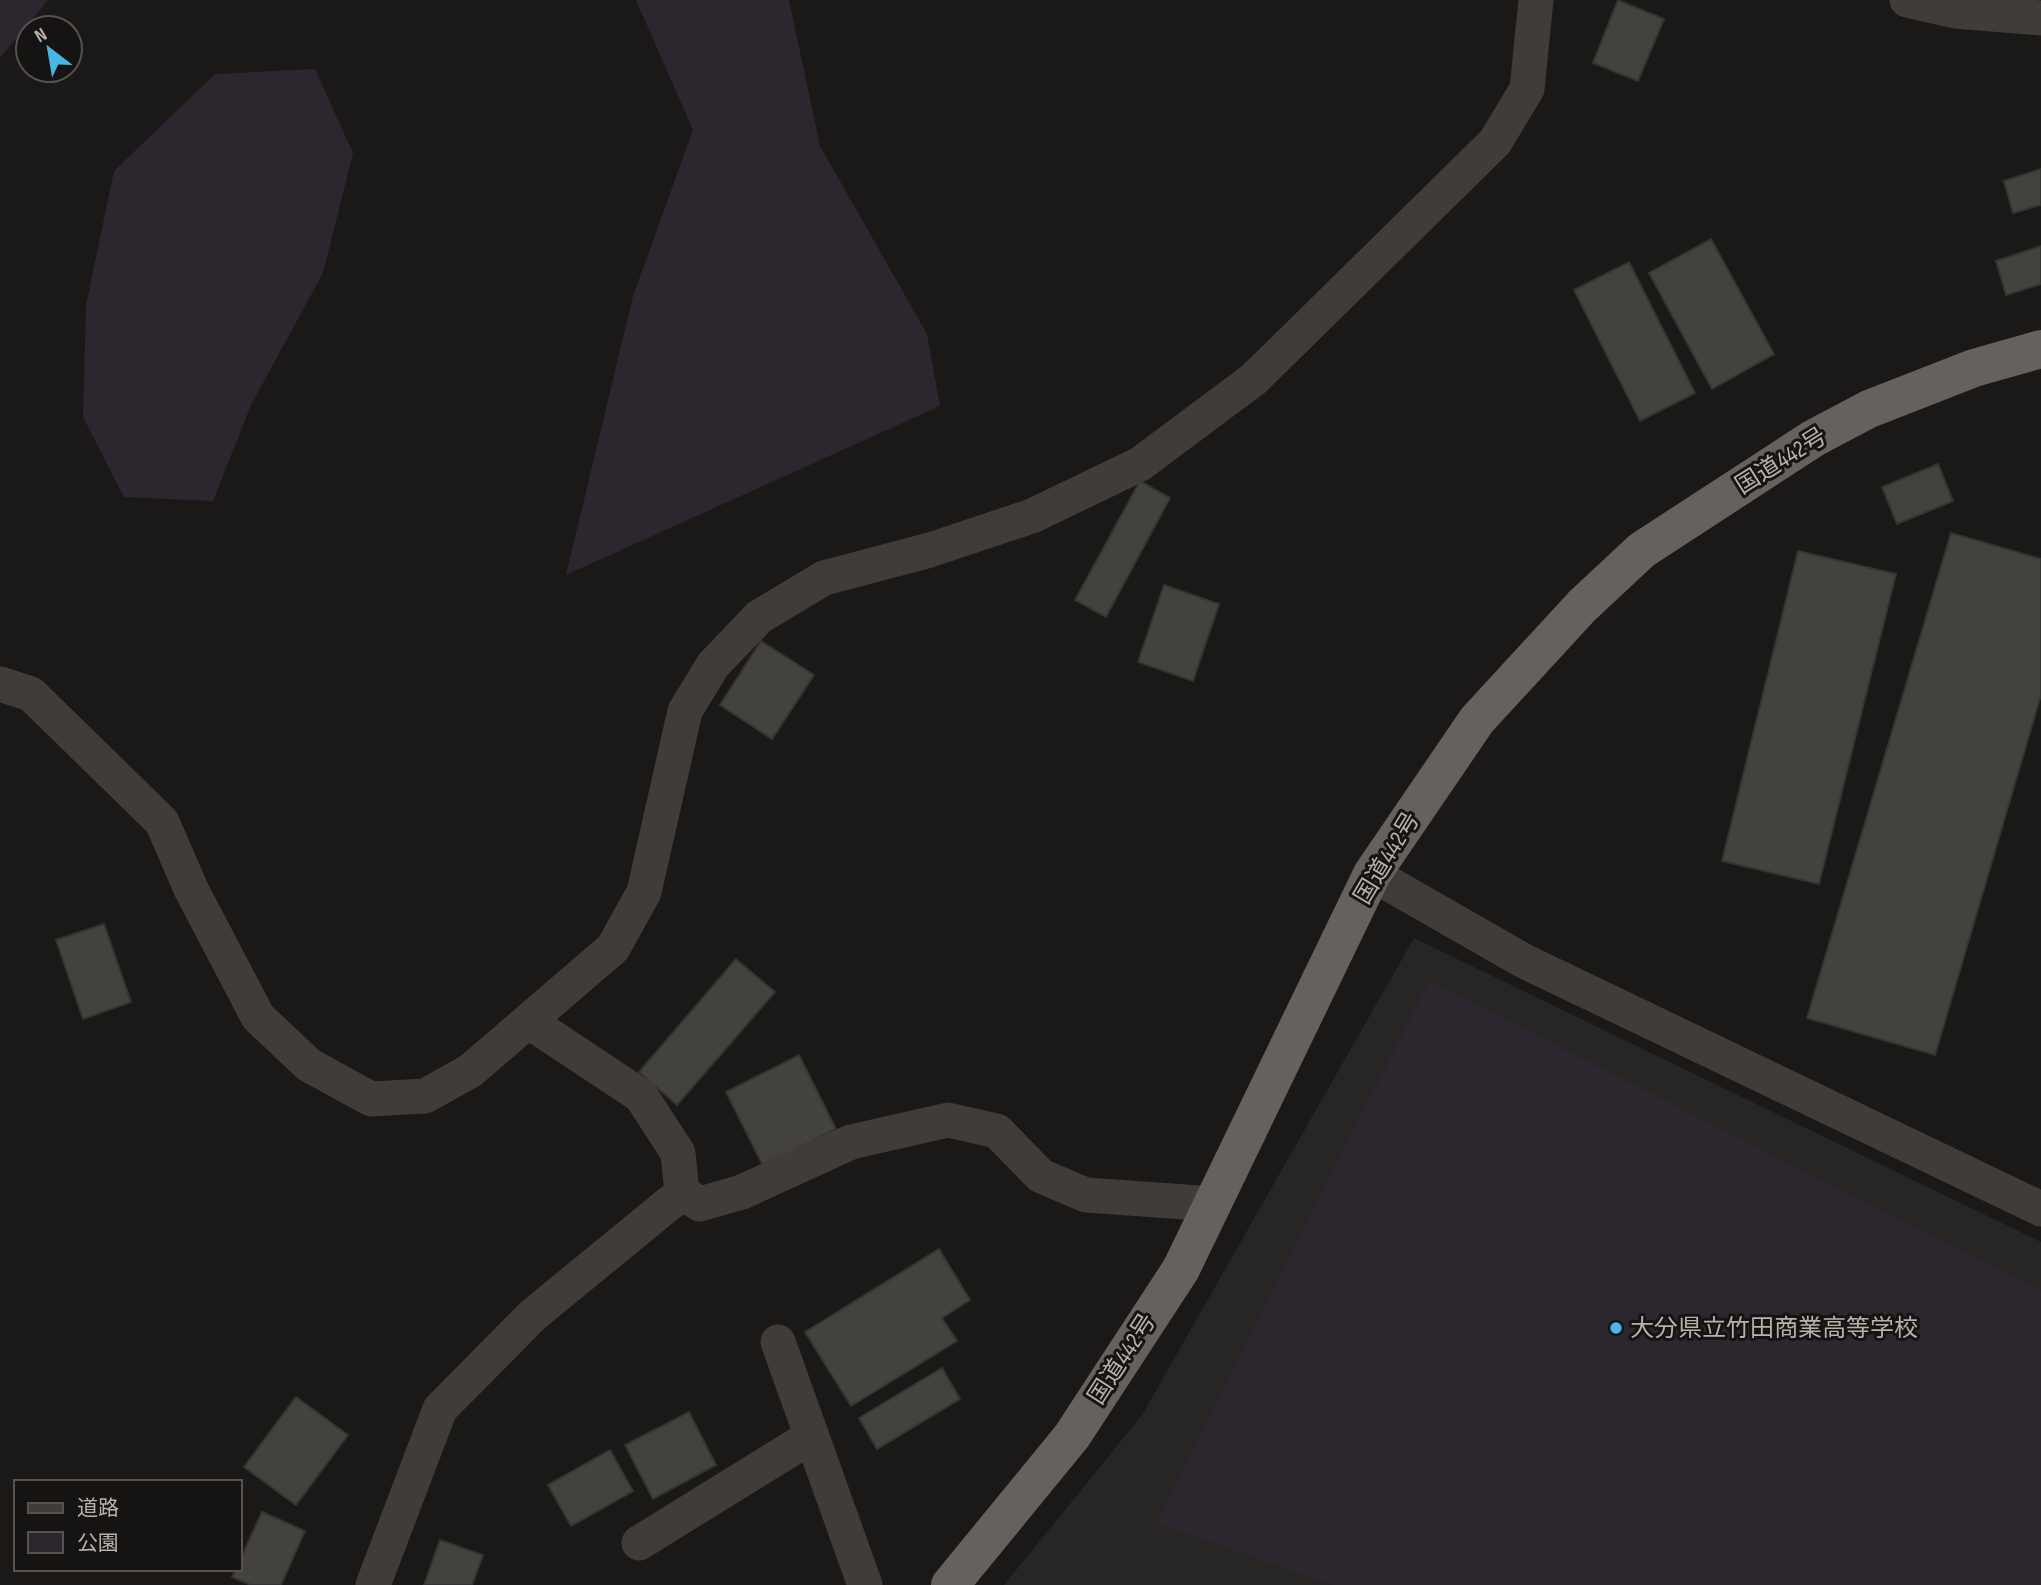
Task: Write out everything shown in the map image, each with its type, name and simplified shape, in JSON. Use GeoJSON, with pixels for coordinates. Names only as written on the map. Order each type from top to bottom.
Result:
{"type":"FeatureCollection","features":[{"type":"Feature","properties":{"kind":"highway","name":"国道442号"},"geometry":{"type":"LineString","coordinates":[[950,1585],[1072,1436],[1181,1269],[1372,874],[1477,720],[1582,606],[1642,550],[1814,438],[1869,409],[1974,368],[2041,349]]}},
{"type":"Feature","properties":{"kind":"street"},"geometry":{"type":"LineString","coordinates":[[0,684],[31,694],[162,822],[191,889],[257,1017],[309,1065],[371,1099],[425,1096],[470,1071],[613,948],[644,892],[685,710],[713,665],[759,617],[824,578],[930,550],[1032,516],[1140,464],[1254,379],[1495,142],[1527,89],[1536,0]]}},
{"type":"Feature","properties":{"kind":"street"},"geometry":{"type":"LineString","coordinates":[[1907,0],[1955,11],[2025,17],[2041,5]]}},
{"type":"Feature","properties":{"kind":"street"},"geometry":{"type":"LineString","coordinates":[[1372,874],[1524,961],[2041,1209]]}},
{"type":"Feature","properties":{"kind":"street"},"geometry":{"type":"LineString","coordinates":[[528,1021],[641,1096],[678,1153],[682,1193]]}},
{"type":"Feature","properties":{"kind":"street"},"geometry":{"type":"LineString","coordinates":[[682,1193],[700,1204],[742,1192],[851,1142],[948,1120],[996,1131],[1041,1176],[1086,1195],[1214,1203]]}},
{"type":"Feature","properties":{"kind":"street"},"geometry":{"type":"LineString","coordinates":[[373,1585],[440,1409],[533,1315],[682,1193]]}},
{"type":"Feature","properties":{"kind":"street"},"geometry":{"type":"LineString","coordinates":[[778,1342],[865,1585]]}},
{"type":"Feature","properties":{"kind":"street"},"geometry":{"type":"LineString","coordinates":[[639,1543],[812,1436]]}},
{"type":"Feature","properties":{"kind":"shaded area","name":"大分県立竹田商業高等学校"},"geometry":{"type":"Polygon","coordinates":[[[1414,938],[2041,1242],[2041,1585],[1004,1585],[1142,1415],[1414,938]]]}},
{"type":"Feature","properties":{"kind":"green space"},"geometry":{"type":"Polygon","coordinates":[[[0,0],[48,0],[36,14],[14,14],[14,41],[0,58],[0,0]]]}},
{"type":"Feature","properties":{"kind":"green space"},"geometry":{"type":"Polygon","coordinates":[[[636,0],[789,0],[820,146],[927,334],[940,406],[566,575],[633,296],[693,130],[636,0]]]}},
{"type":"Feature","properties":{"kind":"green space"},"geometry":{"type":"Polygon","coordinates":[[[315,69],[353,153],[323,273],[251,405],[213,501],[124,497],[83,417],[86,305],[114,171],[215,74],[315,69]]]}},
{"type":"Feature","properties":{"kind":"green space","name":"大分県立竹田商業高等学校"},"geometry":{"type":"Polygon","coordinates":[[[1429,981],[2041,1291],[2041,1585],[1333,1585],[1156,1523],[1429,981]]]}},
{"type":"Feature","properties":{"kind":"building"},"geometry":{"type":"Polygon","coordinates":[[[1618,0],[1664,19],[1638,81],[1593,63],[1618,0]]]}},
{"type":"Feature","properties":{"kind":"building"},"geometry":{"type":"Polygon","coordinates":[[[2041,169],[2041,205],[2013,213],[2004,181],[2041,169]]]}},
{"type":"Feature","properties":{"kind":"building"},"geometry":{"type":"Polygon","coordinates":[[[1711,239],[1774,354],[1712,389],[1649,273],[1711,239]]]}},
{"type":"Feature","properties":{"kind":"building"},"geometry":{"type":"Polygon","coordinates":[[[2041,246],[2041,284],[2006,295],[1996,261],[2041,246]]]}},
{"type":"Feature","properties":{"kind":"building"},"geometry":{"type":"Polygon","coordinates":[[[1629,262],[1695,393],[1640,421],[1574,290],[1629,262]]]}},
{"type":"Feature","properties":{"kind":"building"},"geometry":{"type":"Polygon","coordinates":[[[1938,464],[1953,501],[1897,524],[1882,487],[1938,464]]]}},
{"type":"Feature","properties":{"kind":"building"},"geometry":{"type":"Polygon","coordinates":[[[1140,481],[1170,498],[1106,617],[1075,600],[1140,481]]]}},
{"type":"Feature","properties":{"kind":"building"},"geometry":{"type":"Polygon","coordinates":[[[1951,533],[2041,559],[2041,695],[1935,1055],[1807,1018],[1951,533]]]}},
{"type":"Feature","properties":{"kind":"building"},"geometry":{"type":"Polygon","coordinates":[[[1798,551],[1896,574],[1819,884],[1722,861],[1798,551]]]}},
{"type":"Feature","properties":{"kind":"building"},"geometry":{"type":"Polygon","coordinates":[[[1164,585],[1219,604],[1193,681],[1138,662],[1164,585]]]}},
{"type":"Feature","properties":{"kind":"building"},"geometry":{"type":"Polygon","coordinates":[[[761,641],[814,675],[772,739],[720,705],[761,641]]]}},
{"type":"Feature","properties":{"kind":"building"},"geometry":{"type":"Polygon","coordinates":[[[104,924],[131,1002],[83,1019],[56,940],[104,924]]]}},
{"type":"Feature","properties":{"kind":"building"},"geometry":{"type":"Polygon","coordinates":[[[736,959],[775,992],[677,1105],[639,1072],[736,959]]]}},
{"type":"Feature","properties":{"kind":"building"},"geometry":{"type":"Polygon","coordinates":[[[799,1055],[836,1129],[763,1166],[726,1092],[799,1055]]]}},
{"type":"Feature","properties":{"kind":"building"},"geometry":{"type":"Polygon","coordinates":[[[939,1249],[970,1300],[942,1318],[957,1341],[851,1406],[805,1332],[939,1249]]]}},
{"type":"Feature","properties":{"kind":"building"},"geometry":{"type":"Polygon","coordinates":[[[942,1368],[960,1399],[877,1449],[859,1418],[942,1368]]]}},
{"type":"Feature","properties":{"kind":"building"},"geometry":{"type":"Polygon","coordinates":[[[296,1397],[348,1435],[296,1505],[244,1467],[296,1397]]]}},
{"type":"Feature","properties":{"kind":"building"},"geometry":{"type":"Polygon","coordinates":[[[689,1412],[716,1465],[653,1499],[625,1445],[689,1412]]]}},
{"type":"Feature","properties":{"kind":"building"},"geometry":{"type":"Polygon","coordinates":[[[610,1450],[633,1491],[571,1526],[548,1485],[610,1450]]]}},
{"type":"Feature","properties":{"kind":"building"},"geometry":{"type":"Polygon","coordinates":[[[262,1512],[305,1531],[281,1585],[251,1585],[232,1577],[235,1571],[242,1571],[242,1556],[262,1512]]]}},
{"type":"Feature","properties":{"kind":"building"},"geometry":{"type":"Polygon","coordinates":[[[440,1540],[483,1555],[472,1585],[424,1585],[440,1540]]]}},
{"type":"Feature","properties":{"kind":"place","name":"大分県立竹田商業高等学校"},"geometry":{"type":"Point","coordinates":[1616,1328]}}]}
